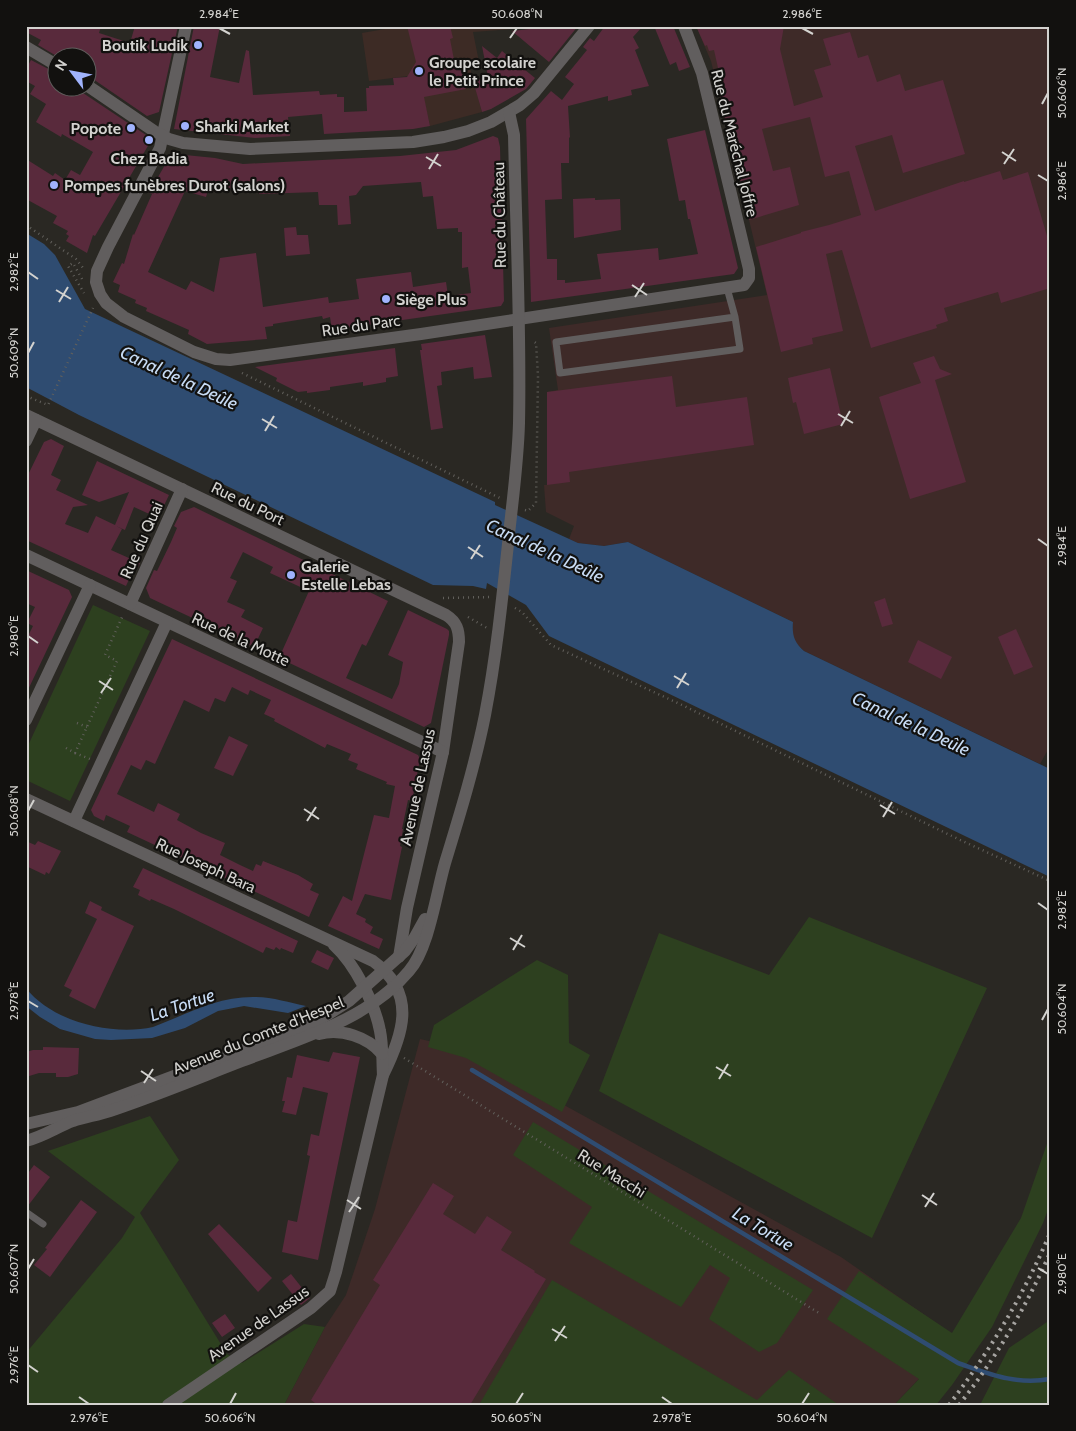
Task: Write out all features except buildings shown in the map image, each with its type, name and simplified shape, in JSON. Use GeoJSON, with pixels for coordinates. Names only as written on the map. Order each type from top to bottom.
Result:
{"type":"FeatureCollection","features":[{"type":"Feature","properties":{"kind":"street"},"geometry":{"type":"LineString","coordinates":[[163,136],[186,26]]}},
{"type":"Feature","properties":{"kind":"street"},"geometry":{"type":"LineString","coordinates":[[98,93],[163,136],[183,143],[250,149],[413,142],[468,131],[492,122],[520,105],[534,93],[589,26]]}},
{"type":"Feature","properties":{"kind":"street","name":"Rue du Maréchal Joffre"},"geometry":{"type":"LineString","coordinates":[[684,26],[702,73],[749,269]]}},
{"type":"Feature","properties":{"kind":"street"},"geometry":{"type":"LineString","coordinates":[[26,47],[48,60]]}},
{"type":"Feature","properties":{"kind":"street","name":"Rue du Château"},"geometry":{"type":"LineString","coordinates":[[509,112],[514,135],[518,325]]}},
{"type":"Feature","properties":{"kind":"street","name":"Rue du Parc"},"geometry":{"type":"LineString","coordinates":[[163,136],[155,158],[132,198],[97,271],[96,282],[100,294],[111,308],[133,322],[208,357],[222,360],[239,359],[518,325],[739,287],[746,283],[749,278],[749,269]]}},
{"type":"Feature","properties":{"kind":"street","name":"Avenue du Comte d'Hespel"},"geometry":{"type":"LineString","coordinates":[[26,1141],[42,1136],[69,1123],[119,1108],[351,1017],[371,1004],[408,972],[420,952],[477,749],[492,631],[516,474],[519,422],[518,325]]}},
{"type":"Feature","properties":{"kind":"street"},"geometry":{"type":"LineString","coordinates":[[26,441],[31,417]]}},
{"type":"Feature","properties":{"kind":"street","name":"Rue du Port"},"geometry":{"type":"LineString","coordinates":[[31,417],[446,615],[459,618]]}},
{"type":"Feature","properties":{"kind":"street","name":"Rue du Quai"},"geometry":{"type":"LineString","coordinates":[[126,609],[182,489]]}},
{"type":"Feature","properties":{"kind":"street","name":"Rue de la Motte"},"geometry":{"type":"LineString","coordinates":[[26,555],[90,585],[126,609],[167,622],[443,752]]}},
{"type":"Feature","properties":{"kind":"street"},"geometry":{"type":"LineString","coordinates":[[26,720],[90,585]]}},
{"type":"Feature","properties":{"kind":"street","name":"Avenue de Lassus"},"geometry":{"type":"LineString","coordinates":[[399,957],[407,908],[443,752],[459,642],[459,618]]}},
{"type":"Feature","properties":{"kind":"street"},"geometry":{"type":"LineString","coordinates":[[74,822],[167,622]]}},
{"type":"Feature","properties":{"kind":"street","name":"Rue Joseph Bara"},"geometry":{"type":"LineString","coordinates":[[26,799],[373,960],[385,970],[395,985]]}},
{"type":"Feature","properties":{"kind":"street","name":"Avenue du Comte d'Hespel"},"geometry":{"type":"LineString","coordinates":[[26,1124],[84,1110],[300,1028],[341,1008],[385,970],[410,944],[421,928],[438,889]]}},
{"type":"Feature","properties":{"kind":"street","name":"Rue Joseph Bara"},"geometry":{"type":"LineString","coordinates":[[324,937],[338,948],[348,961],[371,1004]]}},
{"type":"Feature","properties":{"kind":"street","name":"Avenue de Lassus"},"geometry":{"type":"LineString","coordinates":[[168,1405],[311,1308],[330,1291],[388,1053],[402,1029],[403,1020],[400,1000],[395,985]]}},
{"type":"Feature","properties":{"kind":"street","name":"Avenue de Lassus"},"geometry":{"type":"LineString","coordinates":[[371,1004],[388,1053]]}},
{"type":"Feature","properties":{"kind":"street"},"geometry":{"type":"LineString","coordinates":[[304,1037],[331,1031],[349,1034],[388,1053]]}},
{"type":"Feature","properties":{"kind":"lane"},"geometry":{"type":"LineString","coordinates":[[727,288],[736,317],[740,349],[560,373],[556,342],[736,317]]}},
{"type":"Feature","properties":{"kind":"lane"},"geometry":{"type":"LineString","coordinates":[[26,1212],[43,1224]]}},
{"type":"Feature","properties":{"kind":"path"},"geometry":{"type":"LineString","coordinates":[[272,27],[285,26]]}},
{"type":"Feature","properties":{"kind":"path"},"geometry":{"type":"LineString","coordinates":[[26,225],[76,259],[88,273]]}},
{"type":"Feature","properties":{"kind":"path"},"geometry":{"type":"LineString","coordinates":[[73,263],[68,266],[88,299]]}},
{"type":"Feature","properties":{"kind":"path"},"geometry":{"type":"LineString","coordinates":[[26,396],[48,405],[93,308]]}},
{"type":"Feature","properties":{"kind":"path"},"geometry":{"type":"LineString","coordinates":[[518,325],[536,343],[538,376],[536,503],[528,511],[519,507]]}},
{"type":"Feature","properties":{"kind":"path"},"geometry":{"type":"LineString","coordinates":[[222,360],[245,375],[501,498]]}},
{"type":"Feature","properties":{"kind":"path"},"geometry":{"type":"LineString","coordinates":[[476,596],[493,597]]}},
{"type":"Feature","properties":{"kind":"path"},"geometry":{"type":"LineString","coordinates":[[508,605],[522,612],[551,645],[682,705],[958,838],[1050,880]]}},
{"type":"Feature","properties":{"kind":"path"},"geometry":{"type":"LineString","coordinates":[[66,748],[75,753],[117,661],[105,655],[126,609]]}},
{"type":"Feature","properties":{"kind":"path"},"geometry":{"type":"LineString","coordinates":[[459,618],[492,631]]}},
{"type":"Feature","properties":{"kind":"path"},"geometry":{"type":"LineString","coordinates":[[78,723],[87,727]]}},
{"type":"Feature","properties":{"kind":"path","name":"Rue Macchi"},"geometry":{"type":"LineString","coordinates":[[388,1053],[818,1313]]}},
{"type":"Feature","properties":{"kind":"shaded area","name":"Groupe scolaire le Petit Prince"},"geometry":{"type":"Polygon","coordinates":[[[402,26],[552,26],[473,32],[479,62],[469,65],[482,112],[430,126],[419,78],[408,76],[369,81],[362,33],[402,26]]]}},
{"type":"Feature","properties":{"kind":"shaded area"},"geometry":{"type":"Polygon","coordinates":[[[696,26],[1050,26],[1050,746],[1040,764],[804,651],[796,643],[792,634],[793,622],[628,542],[604,546],[578,543],[569,539],[574,526],[546,512],[544,485],[547,485],[547,392],[558,390],[549,328],[767,295],[711,61],[696,26]]]}},
{"type":"Feature","properties":{"kind":"shaded area"},"geometry":{"type":"Polygon","coordinates":[[[420,1039],[460,1048],[841,1257],[952,1334],[934,1363],[894,1405],[284,1405],[325,1327],[346,1295],[375,1209],[420,1039]]]}},
{"type":"Feature","properties":{"kind":"green space"},"geometry":{"type":"Polygon","coordinates":[[[93,605],[150,631],[70,801],[26,780],[26,750],[93,605]]]}},
{"type":"Feature","properties":{"kind":"green space"},"geometry":{"type":"Polygon","coordinates":[[[809,917],[987,988],[872,1238],[599,1091],[659,933],[769,975],[809,917]]]}},
{"type":"Feature","properties":{"kind":"green space"},"geometry":{"type":"Polygon","coordinates":[[[537,960],[568,975],[569,1043],[590,1055],[562,1112],[466,1058],[428,1047],[434,1025],[537,960]]]}},
{"type":"Feature","properties":{"kind":"green space"},"geometry":{"type":"Polygon","coordinates":[[[150,1116],[179,1160],[140,1213],[227,1354],[242,1363],[304,1324],[325,1327],[284,1405],[26,1405],[26,1353],[122,1238],[135,1217],[48,1151],[150,1116]]]}},
{"type":"Feature","properties":{"kind":"green space"},"geometry":{"type":"Polygon","coordinates":[[[533,1122],[813,1290],[777,1343],[759,1352],[709,1319],[730,1278],[710,1265],[681,1307],[569,1243],[592,1207],[513,1155],[533,1122]]]}},
{"type":"Feature","properties":{"kind":"green space"},"geometry":{"type":"Polygon","coordinates":[[[1050,1135],[1050,1204],[1043,1223],[992,1327],[936,1405],[894,1405],[919,1379],[827,1319],[859,1271],[952,1333],[1021,1218],[1050,1135]]]}},
{"type":"Feature","properties":{"kind":"green space"},"geometry":{"type":"Polygon","coordinates":[[[552,1280],[757,1400],[789,1370],[839,1405],[479,1405],[552,1280]]]}},
{"type":"Feature","properties":{"kind":"green space"},"geometry":{"type":"Polygon","coordinates":[[[1050,1320],[1050,1405],[980,1405],[1009,1348],[1050,1320]]]}},
{"type":"Feature","properties":{"kind":"water","name":"Canal de la Deûle"},"geometry":{"type":"Polygon","coordinates":[[[26,233],[44,244],[55,255],[85,309],[578,543],[604,546],[628,542],[793,622],[794,638],[804,651],[1050,769],[1050,877],[549,636],[526,605],[487,583],[486,589],[473,586],[433,585],[79,415],[26,387],[26,233]]]}},
{"type":"Feature","properties":{"kind":"water"},"geometry":{"type":"Polygon","coordinates":[[[26,988],[37,1000],[51,1010],[84,1024],[102,1028],[137,1029],[153,1027],[203,1007],[228,999],[242,997],[269,998],[306,1006],[288,1013],[244,1006],[218,1011],[185,1028],[152,1038],[95,1039],[60,1029],[40,1017],[26,1006],[26,988]]]}},
{"type":"Feature","properties":{"kind":"waterway","name":"La Tortue"},"geometry":{"type":"LineString","coordinates":[[472,1070],[958,1363],[1003,1377],[1025,1381],[1050,1379]]}},
{"type":"Feature","properties":{"kind":"railway"},"geometry":{"type":"LineString","coordinates":[[949,1405],[1005,1322],[1029,1279],[1050,1233]]}},
{"type":"Feature","properties":{"kind":"railway"},"geometry":{"type":"LineString","coordinates":[[959,1405],[1009,1332],[1031,1293],[1050,1253]]}},
{"type":"Feature","properties":{"kind":"place","name":"Boutik Ludik"},"geometry":{"type":"Point","coordinates":[198,45]}},
{"type":"Feature","properties":{"kind":"place","name":"Groupe scolaire le Petit Prince"},"geometry":{"type":"Point","coordinates":[419,71]}},
{"type":"Feature","properties":{"kind":"place","name":"Sharki Market"},"geometry":{"type":"Point","coordinates":[185,126]}},
{"type":"Feature","properties":{"kind":"place","name":"Popote"},"geometry":{"type":"Point","coordinates":[131,128]}},
{"type":"Feature","properties":{"kind":"place","name":"Chez Badia"},"geometry":{"type":"Point","coordinates":[149,140]}},
{"type":"Feature","properties":{"kind":"place","name":"Pompes funèbres Durot (salons)"},"geometry":{"type":"Point","coordinates":[54,185]}},
{"type":"Feature","properties":{"kind":"place","name":"Siège Plus"},"geometry":{"type":"Point","coordinates":[386,299]}},
{"type":"Feature","properties":{"kind":"place","name":"Galerie Estelle Lebas"},"geometry":{"type":"Point","coordinates":[291,575]}}]}
